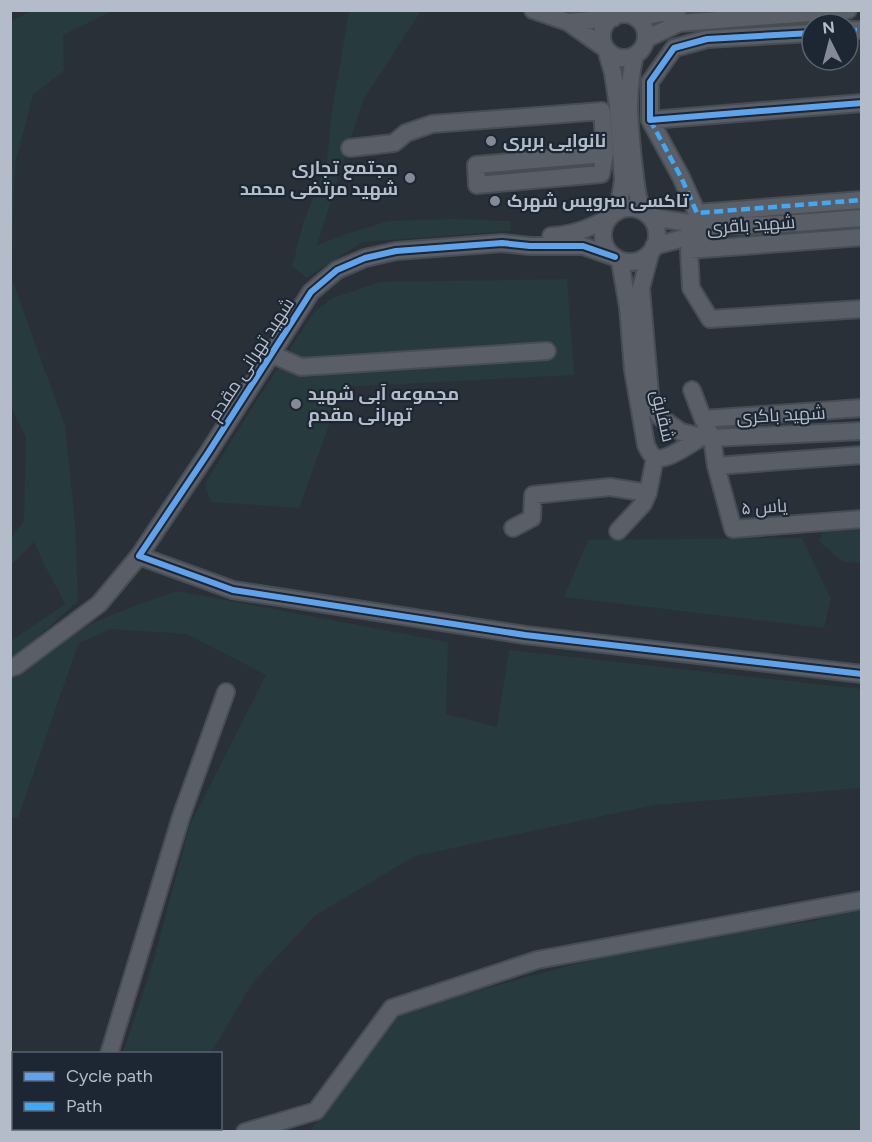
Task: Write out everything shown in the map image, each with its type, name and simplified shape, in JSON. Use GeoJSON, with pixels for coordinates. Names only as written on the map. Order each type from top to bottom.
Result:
{"type":"FeatureCollection","features":[{"type":"Feature","properties":{"kind":"street"},"geometry":{"type":"LineString","coordinates":[[533,10],[568,22],[611,53],[623,58],[635,55],[644,46],[646,39],[644,27],[636,18]]}},
{"type":"Feature","properties":{"kind":"street"},"geometry":{"type":"LineString","coordinates":[[568,22],[624,15],[636,18],[678,10]]}},
{"type":"Feature","properties":{"kind":"street"},"geometry":{"type":"LineString","coordinates":[[646,39],[678,23],[848,10]]}},
{"type":"Feature","properties":{"kind":"street"},"geometry":{"type":"LineString","coordinates":[[613,18],[607,22],[602,36],[613,73],[618,106],[623,180],[620,206],[605,224],[603,239],[610,252],[618,259],[636,261],[652,250],[696,231],[861,200]]}},
{"type":"Feature","properties":{"kind":"street"},"geometry":{"type":"LineString","coordinates":[[696,231],[681,177],[650,120],[650,82],[674,48],[707,39],[800,34]]}},
{"type":"Feature","properties":{"kind":"street"},"geometry":{"type":"LineString","coordinates":[[635,55],[630,75],[628,109],[637,191],[657,231],[657,239],[652,250]]}},
{"type":"Feature","properties":{"kind":"street"},"geometry":{"type":"LineString","coordinates":[[650,120],[861,103]]}},
{"type":"Feature","properties":{"kind":"street"},"geometry":{"type":"LineString","coordinates":[[350,148],[394,143],[406,133],[432,124],[602,111],[605,154],[601,174],[477,185],[476,165],[605,154]]}},
{"type":"Feature","properties":{"kind":"street"},"geometry":{"type":"LineString","coordinates":[[612,215],[624,209],[634,208],[681,223],[696,231],[861,218]]}},
{"type":"Feature","properties":{"kind":"street","name":"شهید تهرانی مقدم"},"geometry":{"type":"LineString","coordinates":[[10,668],[16,666],[99,604],[139,556],[311,292],[338,270],[365,258],[396,251],[502,243],[529,237],[577,233],[612,215]]}},
{"type":"Feature","properties":{"kind":"street","name":"شهید باقری"},"geometry":{"type":"LineString","coordinates":[[861,237],[696,231],[689,250],[691,288],[710,319],[861,309]]}},
{"type":"Feature","properties":{"kind":"street","name":"شهید تهرانی مقدم"},"geometry":{"type":"LineString","coordinates":[[502,243],[530,246],[583,246],[618,259]]}},
{"type":"Feature","properties":{"kind":"street","name":"شقایق"},"geometry":{"type":"LineString","coordinates":[[652,250],[641,288],[653,407],[660,417],[681,432],[707,438]]}},
{"type":"Feature","properties":{"kind":"street","name":"شقایق"},"geometry":{"type":"LineString","coordinates":[[618,259],[628,307],[633,370],[646,445],[650,453],[656,458],[661,458],[707,438]]}},
{"type":"Feature","properties":{"kind":"street"},"geometry":{"type":"LineString","coordinates":[[271,354],[301,367],[547,351]]}},
{"type":"Feature","properties":{"kind":"street","name":"یاس ۵"},"geometry":{"type":"LineString","coordinates":[[692,390],[703,419],[733,529],[861,519]]}},
{"type":"Feature","properties":{"kind":"street"},"geometry":{"type":"LineString","coordinates":[[703,419],[861,408]]}},
{"type":"Feature","properties":{"kind":"street","name":"شهید باکری"},"geometry":{"type":"LineString","coordinates":[[707,438],[861,431]]}},
{"type":"Feature","properties":{"kind":"street"},"geometry":{"type":"LineString","coordinates":[[716,466],[861,455]]}},
{"type":"Feature","properties":{"kind":"street"},"geometry":{"type":"LineString","coordinates":[[618,531],[642,504],[648,493],[656,458]]}},
{"type":"Feature","properties":{"kind":"street"},"geometry":{"type":"LineString","coordinates":[[513,528],[532,518],[533,495],[610,487],[648,493]]}},
{"type":"Feature","properties":{"kind":"street"},"geometry":{"type":"LineString","coordinates":[[139,556],[233,590],[525,635],[861,674]]}},
{"type":"Feature","properties":{"kind":"street"},"geometry":{"type":"LineString","coordinates":[[108,1052],[181,818],[226,692]]}},
{"type":"Feature","properties":{"kind":"street"},"geometry":{"type":"LineString","coordinates":[[245,1131],[316,1111],[392,1008],[537,960],[861,900]]}},
{"type":"Feature","properties":{"kind":"green space"},"geometry":{"type":"Polygon","coordinates":[[[31,11],[112,11],[63,35],[64,70],[33,95],[15,164],[11,253],[11,21],[31,11]]]}},
{"type":"Feature","properties":{"kind":"green space"},"geometry":{"type":"Polygon","coordinates":[[[349,11],[421,11],[363,100],[317,245],[389,221],[454,219],[510,221],[511,231],[363,242],[306,278],[292,266],[304,221],[327,161],[331,118],[349,11]]]}},
{"type":"Feature","properties":{"kind":"green space"},"geometry":{"type":"Polygon","coordinates":[[[11,277],[65,426],[75,522],[78,601],[20,653],[11,657],[11,641],[65,604],[34,542],[11,565],[11,538],[24,521],[26,437],[11,407],[11,277]]]}},
{"type":"Feature","properties":{"kind":"green space","name":"مجموعه آبی شهید تهرانی مقدم"},"geometry":{"type":"Polygon","coordinates":[[[567,279],[574,375],[343,387],[299,508],[211,502],[205,484],[314,312],[333,298],[380,282],[567,279]]]}},
{"type":"Feature","properties":{"kind":"green space"},"geometry":{"type":"Polygon","coordinates":[[[861,528],[861,563],[843,562],[819,541],[824,530],[861,528]]]}},
{"type":"Feature","properties":{"kind":"green space"},"geometry":{"type":"Polygon","coordinates":[[[802,538],[831,598],[824,628],[564,597],[588,540],[802,538]]]}},
{"type":"Feature","properties":{"kind":"green space"},"geometry":{"type":"Polygon","coordinates":[[[177,591],[448,642],[446,714],[497,727],[509,650],[861,689],[861,788],[654,805],[415,856],[316,915],[253,982],[212,1052],[123,1052],[152,966],[190,825],[266,675],[187,634],[110,629],[78,644],[18,818],[11,817],[10,677],[90,624],[177,591]]]}},
{"type":"Feature","properties":{"kind":"green space"},"geometry":{"type":"Polygon","coordinates":[[[861,906],[861,1131],[309,1132],[403,1011],[645,945],[814,921],[861,906]]]}},
{"type":"Feature","properties":{"kind":"green space"},"geometry":{"type":"Polygon","coordinates":[[[81,1130],[187,1131],[80,1132],[81,1130]]]}},
{"type":"Feature","properties":{"kind":"marked path"},"geometry":{"type":"LineString","coordinates":[[650,120],[681,177],[697,213],[862,200]]}},
{"type":"Feature","properties":{"kind":"cycle path"},"geometry":{"type":"LineString","coordinates":[[800,34],[707,39],[674,48],[650,82],[650,120],[862,103]]}},
{"type":"Feature","properties":{"kind":"cycle path"},"geometry":{"type":"LineString","coordinates":[[615,257],[583,246],[530,246],[502,243],[396,251],[365,258],[337,270],[311,292],[139,556],[233,590],[525,635],[862,674]]}},
{"type":"Feature","properties":{"kind":"place","name":"نانوایی بربری"},"geometry":{"type":"Point","coordinates":[491,141]}},
{"type":"Feature","properties":{"kind":"place","name":"مجتمع تجاری شهید مرتضی محمد"},"geometry":{"type":"Point","coordinates":[410,178]}},
{"type":"Feature","properties":{"kind":"place","name":"تاکسی سرویس شهرک"},"geometry":{"type":"Point","coordinates":[495,201]}},
{"type":"Feature","properties":{"kind":"place","name":"مجموعه آبی شهید تهرانی مقدم"},"geometry":{"type":"Point","coordinates":[296,404]}}]}
